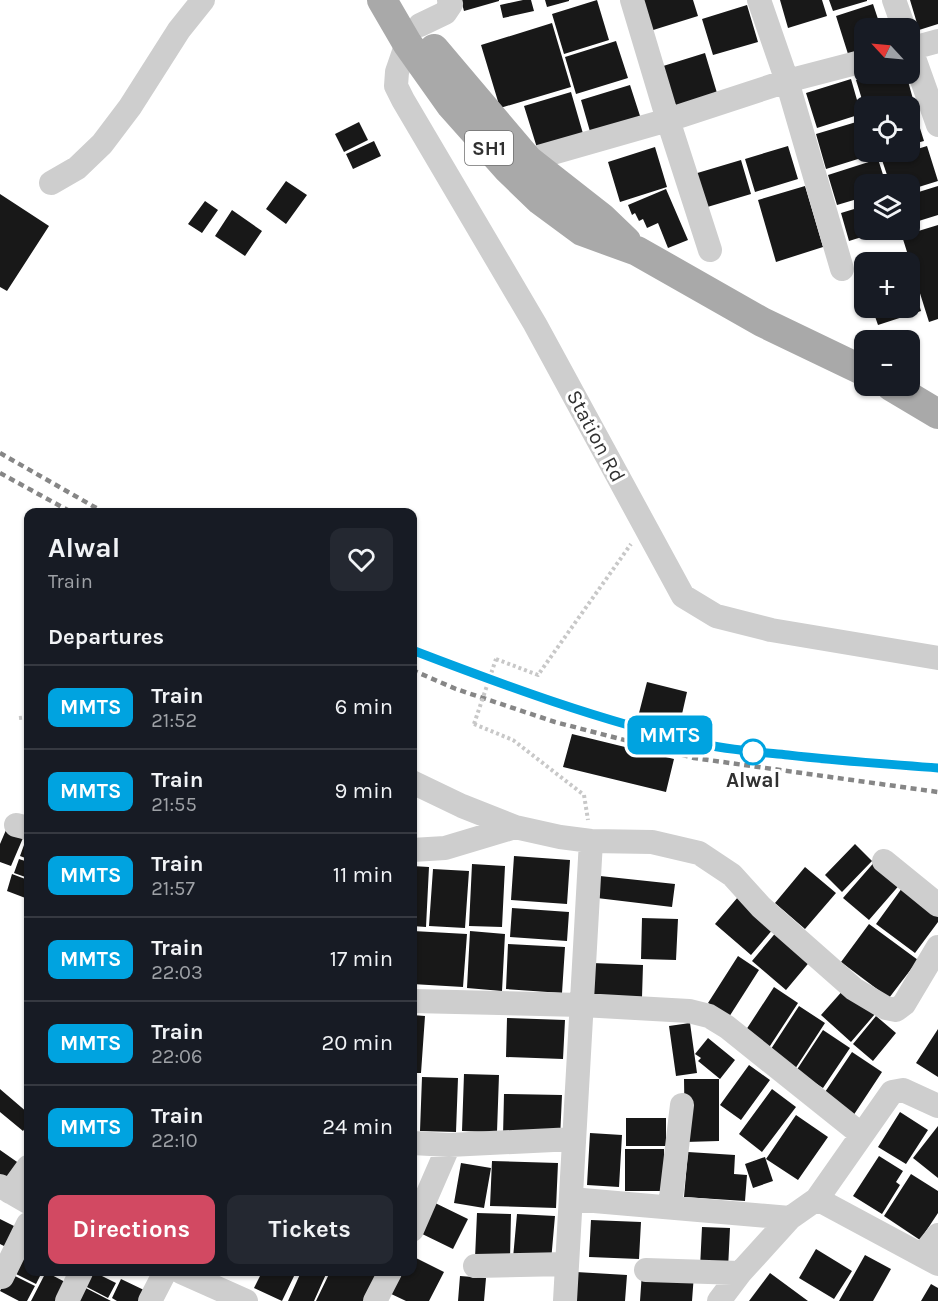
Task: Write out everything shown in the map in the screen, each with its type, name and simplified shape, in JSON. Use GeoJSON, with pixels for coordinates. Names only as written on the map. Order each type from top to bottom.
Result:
{"type":"FeatureCollection","features":[{"type":"Feature","properties":{"kind":"main road","name":"SH1"},"geometry":{"type":"LineString","coordinates":[[382,0],[410,22],[452,105],[508,170],[540,200],[582,231],[637,251],[762,322],[854,365]]}},
{"type":"Feature","properties":{"kind":"main road"},"geometry":{"type":"LineString","coordinates":[[410,22],[528,160],[602,218],[637,251]]}},
{"type":"Feature","properties":{"kind":"main road"},"geometry":{"type":"LineString","coordinates":[[908,396],[938,414]]}},
{"type":"Feature","properties":{"kind":"street"},"geometry":{"type":"LineString","coordinates":[[51,183],[77,168],[102,144],[130,107],[179,30],[203,0]]}},
{"type":"Feature","properties":{"kind":"street"},"geometry":{"type":"LineString","coordinates":[[410,22],[445,13],[451,4],[449,0]]}},
{"type":"Feature","properties":{"kind":"street"},"geometry":{"type":"LineString","coordinates":[[632,0],[710,250]]}},
{"type":"Feature","properties":{"kind":"street"},"geometry":{"type":"LineString","coordinates":[[759,0],[787,81],[842,269]]}},
{"type":"Feature","properties":{"kind":"street"},"geometry":{"type":"LineString","coordinates":[[894,0],[900,18]]}},
{"type":"Feature","properties":{"kind":"street","name":"Station Rd"},"geometry":{"type":"LineString","coordinates":[[410,22],[397,72],[396,86],[535,324],[683,596],[716,616],[771,630],[938,658]]}},
{"type":"Feature","properties":{"kind":"street"},"geometry":{"type":"LineString","coordinates":[[920,42],[938,41]]}},
{"type":"Feature","properties":{"kind":"street"},"geometry":{"type":"LineString","coordinates":[[528,160],[668,120],[787,81],[854,64]]}},
{"type":"Feature","properties":{"kind":"street"},"geometry":{"type":"LineString","coordinates":[[920,76],[938,125]]}},
{"type":"Feature","properties":{"kind":"street"},"geometry":{"type":"LineString","coordinates":[[417,784],[462,806],[515,827],[591,841],[652,842],[699,853],[732,875],[761,907],[854,989],[886,1008],[896,1010],[904,1004],[938,947]]}},
{"type":"Feature","properties":{"kind":"street"},"geometry":{"type":"LineString","coordinates":[[417,850],[445,848],[515,827]]}},
{"type":"Feature","properties":{"kind":"street"},"geometry":{"type":"LineString","coordinates":[[565,1301],[591,841]]}},
{"type":"Feature","properties":{"kind":"street"},"geometry":{"type":"LineString","coordinates":[[884,861],[938,905]]}},
{"type":"Feature","properties":{"kind":"street"},"geometry":{"type":"LineString","coordinates":[[417,1001],[582,1005],[689,1011],[709,1016],[727,1027],[862,1135]]}},
{"type":"Feature","properties":{"kind":"street"},"geometry":{"type":"LineString","coordinates":[[719,1301],[740,1273],[790,1218],[817,1199],[892,1092],[903,1090],[938,1106]]}},
{"type":"Feature","properties":{"kind":"street"},"geometry":{"type":"LineString","coordinates":[[670,1206],[682,1105]]}},
{"type":"Feature","properties":{"kind":"street"},"geometry":{"type":"LineString","coordinates":[[417,1143],[574,1139]]}},
{"type":"Feature","properties":{"kind":"street"},"geometry":{"type":"LineString","coordinates":[[417,1218],[449,1144]]}},
{"type":"Feature","properties":{"kind":"street"},"geometry":{"type":"LineString","coordinates":[[13,1194],[24,1174]]}},
{"type":"Feature","properties":{"kind":"street"},"geometry":{"type":"LineString","coordinates":[[571,1199],[790,1218]]}},
{"type":"Feature","properties":{"kind":"street"},"geometry":{"type":"LineString","coordinates":[[817,1199],[930,1259],[938,1235]]}},
{"type":"Feature","properties":{"kind":"street"},"geometry":{"type":"LineString","coordinates":[[2,1277],[24,1232]]}},
{"type":"Feature","properties":{"kind":"street"},"geometry":{"type":"LineString","coordinates":[[476,1266],[567,1264]]}},
{"type":"Feature","properties":{"kind":"street"},"geometry":{"type":"LineString","coordinates":[[646,1270],[740,1273]]}},
{"type":"Feature","properties":{"kind":"street"},"geometry":{"type":"LineString","coordinates":[[67,1301],[79,1276]]}},
{"type":"Feature","properties":{"kind":"street"},"geometry":{"type":"LineString","coordinates":[[150,1301],[163,1276]]}},
{"type":"Feature","properties":{"kind":"street"},"geometry":{"type":"LineString","coordinates":[[200,1276],[224,1281],[246,1301]]}},
{"type":"Feature","properties":{"kind":"street"},"geometry":{"type":"LineString","coordinates":[[375,1301],[388,1276]]}},
{"type":"Feature","properties":{"kind":"path"},"geometry":{"type":"LineString","coordinates":[[591,841],[584,795],[513,740],[474,724],[496,659],[537,675],[644,526]]}},
{"type":"Feature","properties":{"kind":"path"},"geometry":{"type":"LineString","coordinates":[[19,718],[24,717]]}},
{"type":"Feature","properties":{"kind":"building"},"geometry":{"type":"Polygon","coordinates":[[[461,0],[499,0],[499,1],[464,11],[461,0]]]}},
{"type":"Feature","properties":{"kind":"building"},"geometry":{"type":"Polygon","coordinates":[[[531,0],[534,11],[503,18],[500,5],[531,0]]]}},
{"type":"Feature","properties":{"kind":"building"},"geometry":{"type":"Polygon","coordinates":[[[545,0],[569,0],[569,1],[547,7],[545,0]]]}},
{"type":"Feature","properties":{"kind":"building"},"geometry":{"type":"Polygon","coordinates":[[[597,0],[609,40],[564,54],[552,14],[597,0]]]}},
{"type":"Feature","properties":{"kind":"building"},"geometry":{"type":"Polygon","coordinates":[[[640,0],[693,0],[698,16],[650,31],[640,0]]]}},
{"type":"Feature","properties":{"kind":"building"},"geometry":{"type":"Polygon","coordinates":[[[780,0],[822,0],[827,16],[788,28],[780,0]]]}},
{"type":"Feature","properties":{"kind":"building"},"geometry":{"type":"Polygon","coordinates":[[[829,0],[867,0],[867,1],[833,11],[829,0]]]}},
{"type":"Feature","properties":{"kind":"building"},"geometry":{"type":"Polygon","coordinates":[[[910,0],[938,0],[938,24],[920,30],[920,18],[915,18],[910,0]]]}},
{"type":"Feature","properties":{"kind":"building"},"geometry":{"type":"Polygon","coordinates":[[[873,4],[878,18],[854,18],[854,52],[848,54],[836,16],[873,4]]]}},
{"type":"Feature","properties":{"kind":"building"},"geometry":{"type":"Polygon","coordinates":[[[747,5],[758,42],[713,55],[702,19],[747,5]]]}},
{"type":"Feature","properties":{"kind":"building"},"geometry":{"type":"Polygon","coordinates":[[[552,23],[571,87],[500,108],[481,45],[552,23]]]}},
{"type":"Feature","properties":{"kind":"building"},"geometry":{"type":"Polygon","coordinates":[[[616,41],[628,78],[576,94],[565,57],[616,41]]]}},
{"type":"Feature","properties":{"kind":"building"},"geometry":{"type":"Polygon","coordinates":[[[705,53],[717,93],[672,107],[660,67],[705,53]]]}},
{"type":"Feature","properties":{"kind":"building"},"geometry":{"type":"Polygon","coordinates":[[[851,79],[856,96],[854,96],[854,116],[817,128],[806,93],[851,79]]]}},
{"type":"Feature","properties":{"kind":"building"},"geometry":{"type":"Polygon","coordinates":[[[857,84],[909,84],[912,96],[861,96],[857,84]]]}},
{"type":"Feature","properties":{"kind":"building"},"geometry":{"type":"Polygon","coordinates":[[[630,85],[641,119],[591,135],[581,100],[630,85]]]}},
{"type":"Feature","properties":{"kind":"building"},"geometry":{"type":"Polygon","coordinates":[[[571,92],[584,137],[538,151],[524,106],[571,92]]]}},
{"type":"Feature","properties":{"kind":"building"},"geometry":{"type":"Polygon","coordinates":[[[359,122],[368,140],[344,152],[335,134],[359,122]]]}},
{"type":"Feature","properties":{"kind":"building"},"geometry":{"type":"Polygon","coordinates":[[[854,123],[854,160],[826,169],[816,134],[854,123]]]}},
{"type":"Feature","properties":{"kind":"building"},"geometry":{"type":"Polygon","coordinates":[[[920,128],[924,141],[920,142],[920,128]]]}},
{"type":"Feature","properties":{"kind":"building"},"geometry":{"type":"Polygon","coordinates":[[[374,141],[381,156],[353,169],[346,154],[374,141]]]}},
{"type":"Feature","properties":{"kind":"building"},"geometry":{"type":"Polygon","coordinates":[[[788,146],[798,179],[755,192],[745,159],[788,146]]]}},
{"type":"Feature","properties":{"kind":"building"},"geometry":{"type":"Polygon","coordinates":[[[927,146],[938,181],[920,187],[920,174],[887,174],[883,162],[920,162],[920,148],[927,146]]]}},
{"type":"Feature","properties":{"kind":"building"},"geometry":{"type":"Polygon","coordinates":[[[655,147],[667,187],[620,202],[608,162],[655,147]]]}},
{"type":"Feature","properties":{"kind":"building"},"geometry":{"type":"Polygon","coordinates":[[[741,160],[751,194],[704,208],[694,174],[741,160]]]}},
{"type":"Feature","properties":{"kind":"building"},"geometry":{"type":"Polygon","coordinates":[[[869,162],[879,162],[883,174],[854,174],[854,200],[837,205],[828,175],[869,162]]]}},
{"type":"Feature","properties":{"kind":"building"},"geometry":{"type":"Polygon","coordinates":[[[286,181],[307,195],[286,224],[266,209],[286,181]]]}},
{"type":"Feature","properties":{"kind":"building"},"geometry":{"type":"Polygon","coordinates":[[[805,186],[823,247],[776,262],[758,200],[805,186]]]}},
{"type":"Feature","properties":{"kind":"building"},"geometry":{"type":"Polygon","coordinates":[[[938,186],[938,215],[920,221],[920,192],[938,186]]]}},
{"type":"Feature","properties":{"kind":"building"},"geometry":{"type":"Polygon","coordinates":[[[666,189],[688,240],[668,248],[658,223],[647,228],[643,219],[639,221],[635,213],[632,215],[628,205],[666,189]]]}},
{"type":"Feature","properties":{"kind":"building"},"geometry":{"type":"Polygon","coordinates":[[[0,194],[49,226],[7,291],[0,287],[0,194]]]}},
{"type":"Feature","properties":{"kind":"building"},"geometry":{"type":"Polygon","coordinates":[[[205,201],[218,210],[202,233],[188,224],[205,201]]]}},
{"type":"Feature","properties":{"kind":"building"},"geometry":{"type":"Polygon","coordinates":[[[854,209],[854,239],[849,241],[841,213],[854,209]]]}},
{"type":"Feature","properties":{"kind":"building"},"geometry":{"type":"Polygon","coordinates":[[[232,210],[262,231],[245,256],[215,236],[232,210]]]}},
{"type":"Feature","properties":{"kind":"building"},"geometry":{"type":"Polygon","coordinates":[[[938,225],[938,319],[929,322],[920,293],[920,252],[907,252],[903,240],[920,240],[920,230],[938,225]]]}},
{"type":"Feature","properties":{"kind":"building"},"geometry":{"type":"Polygon","coordinates":[[[876,318],[900,318],[878,325],[876,318]]]}},
{"type":"Feature","properties":{"kind":"building"},"geometry":{"type":"Polygon","coordinates":[[[647,682],[687,692],[680,723],[639,713],[647,682]]]}},
{"type":"Feature","properties":{"kind":"building"},"geometry":{"type":"Polygon","coordinates":[[[572,734],[674,759],[666,792],[563,767],[572,734]]]}},
{"type":"Feature","properties":{"kind":"building"},"geometry":{"type":"Polygon","coordinates":[[[6,830],[23,838],[11,866],[0,862],[0,844],[6,830]]]}},
{"type":"Feature","properties":{"kind":"building"},"geometry":{"type":"Polygon","coordinates":[[[855,844],[872,861],[842,892],[825,875],[855,844]]]}},
{"type":"Feature","properties":{"kind":"building"},"geometry":{"type":"Polygon","coordinates":[[[24,845],[24,858],[20,856],[24,845]]]}},
{"type":"Feature","properties":{"kind":"building"},"geometry":{"type":"Polygon","coordinates":[[[514,856],[570,860],[567,904],[511,900],[514,856]]]}},
{"type":"Feature","properties":{"kind":"building"},"geometry":{"type":"Polygon","coordinates":[[[19,859],[24,861],[24,877],[14,873],[19,859]]]}},
{"type":"Feature","properties":{"kind":"building"},"geometry":{"type":"Polygon","coordinates":[[[877,859],[902,882],[869,920],[843,898],[877,859]]]}},
{"type":"Feature","properties":{"kind":"building"},"geometry":{"type":"Polygon","coordinates":[[[472,864],[505,866],[502,927],[469,926],[472,864]]]}},
{"type":"Feature","properties":{"kind":"building"},"geometry":{"type":"Polygon","coordinates":[[[417,866],[429,867],[426,927],[417,926],[417,866]]]}},
{"type":"Feature","properties":{"kind":"building"},"geometry":{"type":"Polygon","coordinates":[[[805,867],[836,893],[805,929],[775,903],[805,867]]]}},
{"type":"Feature","properties":{"kind":"building"},"geometry":{"type":"Polygon","coordinates":[[[433,869],[469,871],[465,928],[429,926],[433,869]]]}},
{"type":"Feature","properties":{"kind":"building"},"geometry":{"type":"Polygon","coordinates":[[[12,874],[24,878],[24,897],[7,891],[12,874]]]}},
{"type":"Feature","properties":{"kind":"building"},"geometry":{"type":"Polygon","coordinates":[[[600,876],[675,884],[672,907],[597,898],[600,876]]]}},
{"type":"Feature","properties":{"kind":"building"},"geometry":{"type":"Polygon","coordinates":[[[905,884],[938,909],[938,922],[915,953],[876,924],[905,884]]]}},
{"type":"Feature","properties":{"kind":"building"},"geometry":{"type":"Polygon","coordinates":[[[738,897],[774,928],[751,955],[715,924],[738,897]]]}},
{"type":"Feature","properties":{"kind":"building"},"geometry":{"type":"Polygon","coordinates":[[[512,908],[569,912],[567,941],[510,937],[512,908]]]}},
{"type":"Feature","properties":{"kind":"building"},"geometry":{"type":"Polygon","coordinates":[[[642,918],[678,919],[676,960],[641,959],[642,918]]]}},
{"type":"Feature","properties":{"kind":"building"},"geometry":{"type":"Polygon","coordinates":[[[869,924],[918,960],[889,998],[841,962],[869,924]]]}},
{"type":"Feature","properties":{"kind":"building"},"geometry":{"type":"Polygon","coordinates":[[[778,930],[812,959],[786,990],[752,961],[778,930]]]}},
{"type":"Feature","properties":{"kind":"building"},"geometry":{"type":"Polygon","coordinates":[[[417,931],[467,934],[463,987],[417,984],[417,931]]]}},
{"type":"Feature","properties":{"kind":"building"},"geometry":{"type":"Polygon","coordinates":[[[470,931],[505,934],[502,991],[467,988],[470,931]]]}},
{"type":"Feature","properties":{"kind":"building"},"geometry":{"type":"Polygon","coordinates":[[[508,944],[565,947],[562,993],[506,989],[508,944]]]}},
{"type":"Feature","properties":{"kind":"building"},"geometry":{"type":"Polygon","coordinates":[[[738,956],[759,970],[729,1017],[708,1003],[738,956]]]}},
{"type":"Feature","properties":{"kind":"building"},"geometry":{"type":"Polygon","coordinates":[[[592,963],[643,965],[642,997],[591,995],[592,963]]]}},
{"type":"Feature","properties":{"kind":"building"},"geometry":{"type":"Polygon","coordinates":[[[774,987],[798,1003],[768,1049],[744,1033],[774,987]]]}},
{"type":"Feature","properties":{"kind":"building"},"geometry":{"type":"Polygon","coordinates":[[[845,988],[875,1014],[851,1042],[821,1015],[845,988]]]}},
{"type":"Feature","properties":{"kind":"building"},"geometry":{"type":"Polygon","coordinates":[[[799,1006],[825,1023],[795,1069],[769,1052],[799,1006]]]}},
{"type":"Feature","properties":{"kind":"building"},"geometry":{"type":"Polygon","coordinates":[[[417,1015],[425,1016],[421,1073],[417,1073],[417,1015]]]}},
{"type":"Feature","properties":{"kind":"building"},"geometry":{"type":"Polygon","coordinates":[[[876,1016],[896,1033],[873,1061],[853,1044],[876,1016]]]}},
{"type":"Feature","properties":{"kind":"building"},"geometry":{"type":"Polygon","coordinates":[[[507,1018],[565,1020],[563,1059],[506,1057],[507,1018]]]}},
{"type":"Feature","properties":{"kind":"building"},"geometry":{"type":"Polygon","coordinates":[[[690,1023],[697,1073],[676,1076],[669,1026],[690,1023]]]}},
{"type":"Feature","properties":{"kind":"building"},"geometry":{"type":"Polygon","coordinates":[[[938,1029],[938,1077],[916,1063],[938,1029]]]}},
{"type":"Feature","properties":{"kind":"building"},"geometry":{"type":"Polygon","coordinates":[[[823,1030],[850,1048],[823,1088],[796,1071],[823,1030]]]}},
{"type":"Feature","properties":{"kind":"building"},"geometry":{"type":"Polygon","coordinates":[[[708,1038],[735,1060],[720,1079],[698,1061],[701,1058],[695,1054],[708,1038]]]}},
{"type":"Feature","properties":{"kind":"building"},"geometry":{"type":"Polygon","coordinates":[[[852,1052],[882,1072],[853,1116],[823,1095],[852,1052]]]}},
{"type":"Feature","properties":{"kind":"building"},"geometry":{"type":"Polygon","coordinates":[[[749,1065],[770,1080],[741,1120],[720,1105],[749,1065]]]}},
{"type":"Feature","properties":{"kind":"building"},"geometry":{"type":"Polygon","coordinates":[[[464,1074],[499,1075],[497,1132],[462,1131],[464,1074]]]}},
{"type":"Feature","properties":{"kind":"building"},"geometry":{"type":"Polygon","coordinates":[[[422,1077],[458,1078],[456,1132],[420,1131],[422,1077]]]}},
{"type":"Feature","properties":{"kind":"building"},"geometry":{"type":"Polygon","coordinates":[[[684,1079],[719,1079],[719,1141],[685,1142],[684,1079]]]}},
{"type":"Feature","properties":{"kind":"building"},"geometry":{"type":"Polygon","coordinates":[[[0,1089],[24,1110],[23,1131],[0,1112],[0,1089]]]}},
{"type":"Feature","properties":{"kind":"building"},"geometry":{"type":"Polygon","coordinates":[[[772,1089],[796,1107],[762,1152],[739,1134],[772,1089]]]}},
{"type":"Feature","properties":{"kind":"building"},"geometry":{"type":"Polygon","coordinates":[[[504,1094],[562,1095],[560,1139],[503,1136],[504,1094]]]}},
{"type":"Feature","properties":{"kind":"building"},"geometry":{"type":"Polygon","coordinates":[[[900,1112],[928,1130],[906,1164],[878,1147],[900,1112]]]}},
{"type":"Feature","properties":{"kind":"building"},"geometry":{"type":"Polygon","coordinates":[[[796,1115],[828,1137],[798,1180],[766,1159],[796,1115]]]}},
{"type":"Feature","properties":{"kind":"building"},"geometry":{"type":"Polygon","coordinates":[[[626,1118],[666,1118],[666,1146],[626,1146],[626,1118]]]}},
{"type":"Feature","properties":{"kind":"building"},"geometry":{"type":"Polygon","coordinates":[[[938,1126],[938,1178],[913,1158],[938,1126]]]}},
{"type":"Feature","properties":{"kind":"building"},"geometry":{"type":"Polygon","coordinates":[[[590,1133],[622,1135],[619,1187],[587,1185],[590,1133]]]}},
{"type":"Feature","properties":{"kind":"building"},"geometry":{"type":"Polygon","coordinates":[[[625,1149],[664,1149],[664,1191],[625,1191],[625,1149]]]}},
{"type":"Feature","properties":{"kind":"building"},"geometry":{"type":"Polygon","coordinates":[[[0,1150],[20,1164],[6,1183],[0,1178],[0,1150]]]}},
{"type":"Feature","properties":{"kind":"building"},"geometry":{"type":"Polygon","coordinates":[[[688,1152],[735,1155],[734,1174],[747,1175],[745,1201],[684,1197],[688,1152]]]}},
{"type":"Feature","properties":{"kind":"building"},"geometry":{"type":"Polygon","coordinates":[[[879,1156],[903,1171],[896,1182],[900,1185],[882,1214],[853,1196],[879,1156]]]}},
{"type":"Feature","properties":{"kind":"building"},"geometry":{"type":"Polygon","coordinates":[[[765,1157],[773,1181],[753,1188],[745,1164],[765,1157]]]}},
{"type":"Feature","properties":{"kind":"building"},"geometry":{"type":"Polygon","coordinates":[[[492,1161],[558,1163],[556,1208],[490,1206],[492,1161]]]}},
{"type":"Feature","properties":{"kind":"building"},"geometry":{"type":"Polygon","coordinates":[[[461,1163],[491,1168],[484,1208],[454,1203],[461,1163]]]}},
{"type":"Feature","properties":{"kind":"building"},"geometry":{"type":"Polygon","coordinates":[[[911,1174],[938,1191],[938,1213],[920,1240],[884,1216],[911,1174]]]}},
{"type":"Feature","properties":{"kind":"building"},"geometry":{"type":"Polygon","coordinates":[[[429,1200],[468,1219],[453,1249],[417,1231],[417,1224],[429,1200]]]}},
{"type":"Feature","properties":{"kind":"building"},"geometry":{"type":"Polygon","coordinates":[[[477,1213],[511,1214],[510,1259],[475,1258],[477,1213]]]}},
{"type":"Feature","properties":{"kind":"building"},"geometry":{"type":"Polygon","coordinates":[[[517,1214],[555,1216],[551,1261],[513,1258],[517,1214]]]}},
{"type":"Feature","properties":{"kind":"building"},"geometry":{"type":"Polygon","coordinates":[[[0,1219],[20,1229],[10,1249],[0,1244],[0,1219]]]}},
{"type":"Feature","properties":{"kind":"building"},"geometry":{"type":"Polygon","coordinates":[[[591,1220],[641,1222],[639,1259],[589,1257],[591,1220]]]}},
{"type":"Feature","properties":{"kind":"building"},"geometry":{"type":"Polygon","coordinates":[[[702,1227],[730,1228],[728,1269],[700,1268],[702,1227]]]}},
{"type":"Feature","properties":{"kind":"building"},"geometry":{"type":"Polygon","coordinates":[[[816,1249],[852,1271],[834,1299],[799,1278],[816,1249]]]}},
{"type":"Feature","properties":{"kind":"building"},"geometry":{"type":"Polygon","coordinates":[[[19,1255],[24,1258],[24,1276],[40,1276],[36,1284],[10,1271],[19,1255]]]}},
{"type":"Feature","properties":{"kind":"building"},"geometry":{"type":"Polygon","coordinates":[[[865,1255],[891,1269],[873,1301],[839,1301],[865,1255]]]}},
{"type":"Feature","properties":{"kind":"building"},"geometry":{"type":"Polygon","coordinates":[[[417,1258],[444,1272],[429,1301],[406,1301],[387,1292],[395,1276],[417,1276],[417,1258]]]}},
{"type":"Feature","properties":{"kind":"building"},"geometry":{"type":"Polygon","coordinates":[[[576,1272],[627,1275],[625,1301],[574,1301],[576,1272]]]}},
{"type":"Feature","properties":{"kind":"building"},"geometry":{"type":"Polygon","coordinates":[[[642,1272],[694,1274],[692,1301],[640,1301],[642,1272]]]}},
{"type":"Feature","properties":{"kind":"building"},"geometry":{"type":"Polygon","coordinates":[[[9,1273],[35,1286],[27,1301],[19,1301],[0,1291],[9,1273]]]}},
{"type":"Feature","properties":{"kind":"building"},"geometry":{"type":"Polygon","coordinates":[[[770,1273],[808,1301],[749,1301],[770,1273]]]}},
{"type":"Feature","properties":{"kind":"building"},"geometry":{"type":"Polygon","coordinates":[[[44,1276],[54,1276],[67,1283],[57,1301],[31,1301],[44,1276]]]}},
{"type":"Feature","properties":{"kind":"building"},"geometry":{"type":"Polygon","coordinates":[[[87,1276],[102,1276],[116,1283],[108,1298],[83,1285],[87,1276]]]}},
{"type":"Feature","properties":{"kind":"building"},"geometry":{"type":"Polygon","coordinates":[[[260,1276],[294,1276],[282,1301],[254,1288],[260,1276]]]}},
{"type":"Feature","properties":{"kind":"building"},"geometry":{"type":"Polygon","coordinates":[[[299,1276],[325,1276],[314,1301],[288,1301],[299,1276]]]}},
{"type":"Feature","properties":{"kind":"building"},"geometry":{"type":"Polygon","coordinates":[[[328,1276],[382,1276],[370,1301],[316,1301],[328,1276]]]}},
{"type":"Feature","properties":{"kind":"building"},"geometry":{"type":"Polygon","coordinates":[[[460,1276],[486,1278],[484,1301],[458,1301],[460,1276]]]}},
{"type":"Feature","properties":{"kind":"building"},"geometry":{"type":"Polygon","coordinates":[[[121,1279],[146,1291],[141,1301],[117,1301],[112,1298],[121,1279]]]}},
{"type":"Feature","properties":{"kind":"building"},"geometry":{"type":"Polygon","coordinates":[[[931,1284],[938,1288],[938,1301],[921,1301],[931,1284]]]}},
{"type":"Feature","properties":{"kind":"building"},"geometry":{"type":"Polygon","coordinates":[[[82,1286],[111,1301],[74,1301],[82,1286]]]}},
{"type":"Feature","properties":{"kind":"railway"},"geometry":{"type":"LineString","coordinates":[[0,453],[96,508]]}},
{"type":"Feature","properties":{"kind":"railway"},"geometry":{"type":"LineString","coordinates":[[0,473],[64,508]]}},
{"type":"Feature","properties":{"kind":"railway"},"geometry":{"type":"LineString","coordinates":[[417,652],[590,713],[698,743],[773,754],[938,768]]}},
{"type":"Feature","properties":{"kind":"railway"},"geometry":{"type":"LineString","coordinates":[[417,672],[456,689],[555,722],[694,758],[938,792]]}},
{"type":"Feature","properties":{"kind":"train","name":"MMTS"},"geometry":{"type":"LineString","coordinates":[[417,652],[496,682],[607,718],[699,743],[746,751],[938,768]]}},
{"type":"Feature","properties":{"kind":"place","name":"Alwal"},"geometry":{"type":"Point","coordinates":[753,752]}}]}
